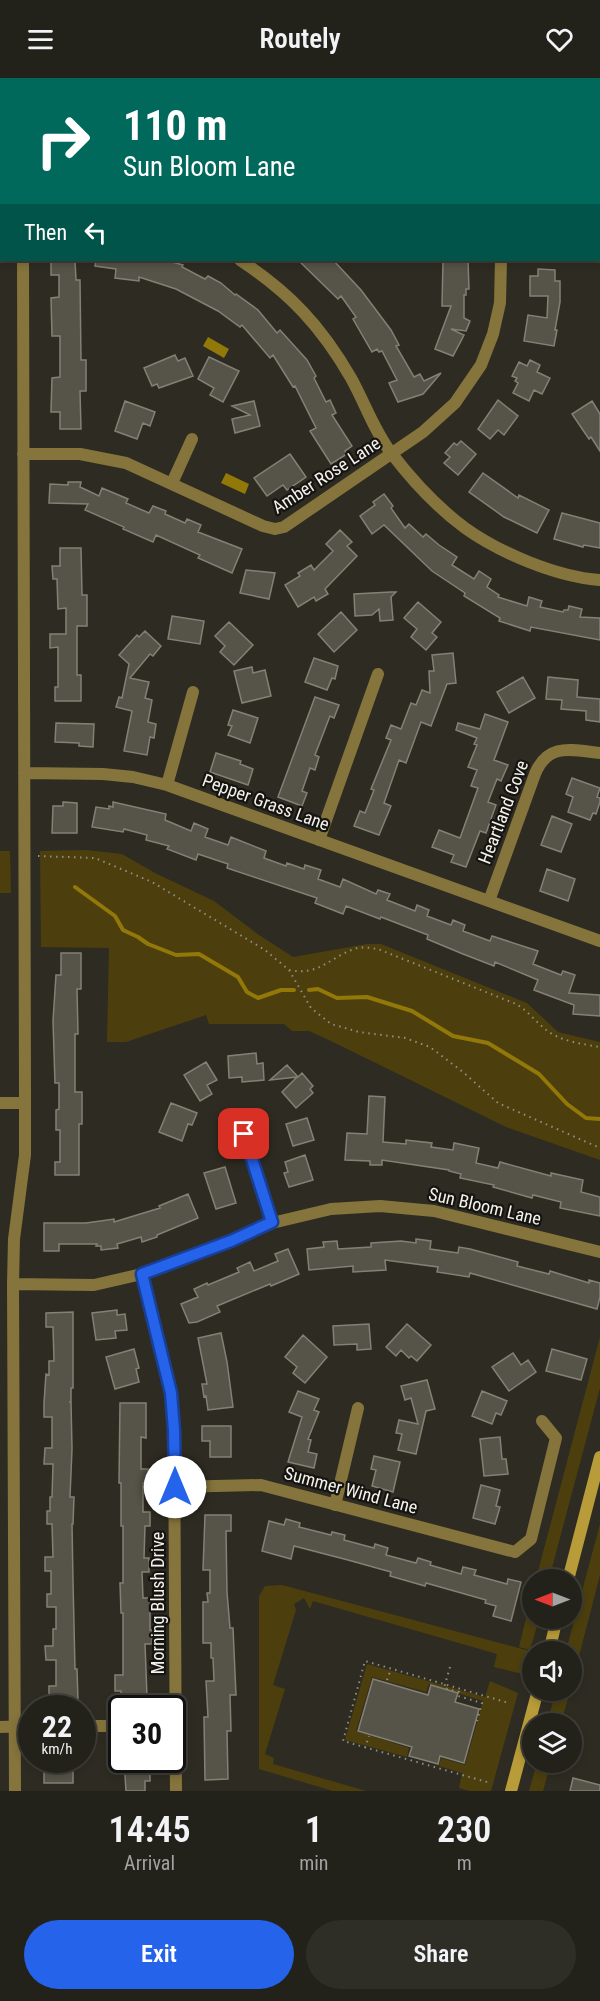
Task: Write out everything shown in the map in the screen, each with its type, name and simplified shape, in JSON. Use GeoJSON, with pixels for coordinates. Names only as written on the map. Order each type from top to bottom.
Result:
{"type":"FeatureCollection","features":[{"type":"Feature","properties":{"kind":"main road"},"geometry":{"type":"LineString","coordinates":[[571,1569],[600,1457]]}},
{"type":"Feature","properties":{"kind":"main road"},"geometry":{"type":"LineString","coordinates":[[511,1791],[535,1701]]}},
{"type":"Feature","properties":{"kind":"street"},"geometry":{"type":"LineString","coordinates":[[15,1791],[13,1284],[14,1239],[24,1155],[25,1103],[23,261]]}},
{"type":"Feature","properties":{"kind":"street"},"geometry":{"type":"LineString","coordinates":[[242,261],[270,279],[328,340],[392,453],[428,495],[465,528],[504,550],[548,569],[600,580]]}},
{"type":"Feature","properties":{"kind":"street","name":"Amber Rose Lane"},"geometry":{"type":"LineString","coordinates":[[23,454],[80,454],[126,463],[263,526],[275,529],[288,525],[434,424],[455,403],[481,365],[493,334],[500,303],[501,261]]}},
{"type":"Feature","properties":{"kind":"street"},"geometry":{"type":"LineString","coordinates":[[172,483],[192,439]]}},
{"type":"Feature","properties":{"kind":"street"},"geometry":{"type":"LineString","coordinates":[[319,840],[378,674]]}},
{"type":"Feature","properties":{"kind":"street"},"geometry":{"type":"LineString","coordinates":[[166,785],[193,692]]}},
{"type":"Feature","properties":{"kind":"street","name":"Heartland Cove"},"geometry":{"type":"LineString","coordinates":[[489,901],[535,774],[543,759],[549,754],[562,750],[600,753]]}},
{"type":"Feature","properties":{"kind":"street","name":"Pepper Grass Lane"},"geometry":{"type":"LineString","coordinates":[[24,773],[104,774],[133,777],[166,785],[600,941]]}},
{"type":"Feature","properties":{"kind":"street"},"geometry":{"type":"LineString","coordinates":[[0,1103],[25,1103]]}},
{"type":"Feature","properties":{"kind":"street"},"geometry":{"type":"LineString","coordinates":[[244,1134],[272,1222]]}},
{"type":"Feature","properties":{"kind":"street","name":"Sun Bloom Lane"},"geometry":{"type":"LineString","coordinates":[[13,1284],[94,1285],[142,1274],[231,1241],[272,1222],[331,1209],[380,1206],[434,1211],[600,1252]]}},
{"type":"Feature","properties":{"kind":"street","name":"Morning Blush Drive"},"geometry":{"type":"LineString","coordinates":[[142,1274],[171,1393],[174,1430],[174,1695]]}},
{"type":"Feature","properties":{"kind":"street"},"geometry":{"type":"LineString","coordinates":[[335,1505],[358,1408]]}},
{"type":"Feature","properties":{"kind":"street","name":"Summer Wind Lane"},"geometry":{"type":"LineString","coordinates":[[175,1487],[261,1485],[515,1552],[531,1539],[556,1438],[542,1420]]}},
{"type":"Feature","properties":{"kind":"street"},"geometry":{"type":"LineString","coordinates":[[0,1727],[18,1727]]}},
{"type":"Feature","properties":{"kind":"street","name":"Morning Blush Drive"},"geometry":{"type":"LineString","coordinates":[[175,1773],[176,1791]]}},
{"type":"Feature","properties":{"kind":"path"},"geometry":{"type":"LineString","coordinates":[[38,856],[95,858],[152,882],[265,950],[288,970],[311,1008],[331,1024],[359,1032],[405,1038],[430,1047],[498,1103],[600,1148]]}},
{"type":"Feature","properties":{"kind":"path"},"geometry":{"type":"LineString","coordinates":[[288,970],[300,972],[319,969],[356,948],[378,949],[516,1004],[552,1034],[600,1047]]}},
{"type":"Feature","properties":{"kind":"path"},"geometry":{"type":"LineString","coordinates":[[487,1782],[343,1741],[365,1661],[509,1703]]}},
{"type":"Feature","properties":{"kind":"path"},"geometry":{"type":"LineString","coordinates":[[450,1667],[444,1688],[459,1692],[458,1696],[482,1703],[477,1720]]}},
{"type":"Feature","properties":{"kind":"path"},"geometry":{"type":"LineString","coordinates":[[387,1680],[391,1669]]}},
{"type":"Feature","properties":{"kind":"path"},"geometry":{"type":"LineString","coordinates":[[366,1748],[369,1736]]}},
{"type":"Feature","properties":{"kind":"shaded area"},"geometry":{"type":"Polygon","coordinates":[[[208,337],[229,349],[224,358],[203,346],[208,337]]]}},
{"type":"Feature","properties":{"kind":"shaded area"},"geometry":{"type":"Polygon","coordinates":[[[226,473],[249,484],[245,494],[221,483],[226,473]]]}},
{"type":"Feature","properties":{"kind":"shaded area"},"geometry":{"type":"Polygon","coordinates":[[[86,850],[122,854],[155,873],[214,901],[293,957],[367,944],[381,944],[527,1003],[558,1032],[600,1042],[600,1160],[506,1127],[331,1041],[309,1031],[292,1031],[284,1024],[209,1024],[206,1015],[126,1042],[107,1042],[109,948],[41,947],[40,851],[86,850]]]}},
{"type":"Feature","properties":{"kind":"shaded area"},"geometry":{"type":"Polygon","coordinates":[[[0,851],[10,851],[11,893],[0,893],[0,851]]]}},
{"type":"Feature","properties":{"kind":"shaded area"},"geometry":{"type":"Polygon","coordinates":[[[600,1337],[600,1388],[552,1569],[539,1569],[600,1337]]]}},
{"type":"Feature","properties":{"kind":"shaded area"},"geometry":{"type":"Polygon","coordinates":[[[600,1524],[600,1575],[582,1644],[582,1641],[569,1641],[572,1629],[582,1629],[582,1591],[600,1524]]]}},
{"type":"Feature","properties":{"kind":"shaded area"},"geometry":{"type":"Polygon","coordinates":[[[282,1585],[522,1649],[522,1674],[494,1667],[497,1654],[313,1601],[310,1609],[304,1598],[294,1604],[296,1610],[273,1685],[285,1689],[265,1754],[274,1758],[273,1764],[366,1791],[333,1791],[259,1769],[259,1596],[265,1586],[282,1585]]]}},
{"type":"Feature","properties":{"kind":"shaded area"},"geometry":{"type":"Polygon","coordinates":[[[523,1629],[536,1629],[533,1641],[522,1641],[522,1648],[519,1647],[523,1629]]]}},
{"type":"Feature","properties":{"kind":"shaded area"},"geometry":{"type":"Polygon","coordinates":[[[367,1664],[485,1697],[490,1681],[518,1693],[491,1791],[470,1791],[459,1788],[462,1773],[439,1766],[441,1758],[465,1765],[483,1701],[429,1684],[426,1692],[372,1677],[356,1731],[409,1748],[407,1757],[345,1740],[367,1664]]]}},
{"type":"Feature","properties":{"kind":"shaded area"},"geometry":{"type":"Polygon","coordinates":[[[553,1701],[567,1701],[564,1713],[550,1713],[553,1701]]]}},
{"type":"Feature","properties":{"kind":"shaded area"},"geometry":{"type":"Polygon","coordinates":[[[534,1773],[548,1773],[543,1791],[529,1791],[534,1773]]]}},
{"type":"Feature","properties":{"kind":"building"},"geometry":{"type":"Polygon","coordinates":[[[51,261],[75,261],[76,280],[80,280],[81,360],[86,360],[86,391],[80,391],[81,429],[60,429],[60,412],[51,412],[52,378],[60,377],[60,336],[52,336],[51,298],[59,297],[59,275],[51,275],[51,261]]]}},
{"type":"Feature","properties":{"kind":"building"},"geometry":{"type":"Polygon","coordinates":[[[96,261],[169,261],[183,265],[182,267],[205,279],[208,276],[221,283],[258,310],[277,333],[280,330],[307,360],[326,402],[330,400],[336,413],[332,415],[352,446],[345,451],[347,454],[331,464],[310,431],[316,428],[295,386],[293,387],[273,355],[270,358],[242,325],[240,327],[218,311],[176,289],[139,277],[139,281],[115,278],[116,269],[95,266],[96,261]]]}},
{"type":"Feature","properties":{"kind":"building"},"geometry":{"type":"Polygon","coordinates":[[[299,261],[334,261],[361,290],[391,330],[399,345],[396,346],[414,377],[420,374],[424,381],[441,373],[423,394],[398,402],[389,383],[397,380],[382,351],[379,352],[377,349],[372,352],[353,319],[356,317],[341,296],[338,299],[299,261]]]}},
{"type":"Feature","properties":{"kind":"building"},"geometry":{"type":"Polygon","coordinates":[[[443,261],[468,261],[469,289],[466,289],[466,295],[464,295],[464,318],[470,321],[466,331],[451,329],[464,335],[453,356],[435,349],[451,306],[442,306],[443,261]]]}},
{"type":"Feature","properties":{"kind":"building"},"geometry":{"type":"Polygon","coordinates":[[[538,269],[555,270],[555,281],[560,281],[560,302],[554,346],[524,341],[528,315],[547,318],[548,296],[530,296],[530,276],[538,276],[538,269]]]}},
{"type":"Feature","properties":{"kind":"building"},"geometry":{"type":"Polygon","coordinates":[[[175,355],[178,361],[185,358],[193,376],[159,388],[157,384],[152,386],[144,368],[175,355]]]}},
{"type":"Feature","properties":{"kind":"building"},"geometry":{"type":"Polygon","coordinates":[[[209,357],[239,371],[223,402],[210,395],[214,388],[198,379],[209,357]]]}},
{"type":"Feature","properties":{"kind":"building"},"geometry":{"type":"Polygon","coordinates":[[[530,360],[540,365],[537,372],[550,378],[542,394],[534,390],[529,401],[513,393],[518,383],[515,381],[517,378],[512,376],[519,362],[527,366],[530,360]]]}},
{"type":"Feature","properties":{"kind":"building"},"geometry":{"type":"Polygon","coordinates":[[[498,400],[518,416],[504,435],[498,430],[490,439],[478,429],[498,400]]]}},
{"type":"Feature","properties":{"kind":"building"},"geometry":{"type":"Polygon","coordinates":[[[125,401],[155,412],[150,426],[143,423],[137,439],[115,431],[125,401]]]}},
{"type":"Feature","properties":{"kind":"building"},"geometry":{"type":"Polygon","coordinates":[[[254,401],[260,426],[235,433],[232,419],[250,415],[232,406],[254,401]]]}},
{"type":"Feature","properties":{"kind":"building"},"geometry":{"type":"Polygon","coordinates":[[[592,401],[600,414],[600,451],[572,414],[592,401]]]}},
{"type":"Feature","properties":{"kind":"building"},"geometry":{"type":"Polygon","coordinates":[[[461,441],[476,454],[458,475],[444,463],[450,457],[445,453],[454,443],[457,445],[461,441]]]}},
{"type":"Feature","properties":{"kind":"building"},"geometry":{"type":"Polygon","coordinates":[[[290,454],[306,477],[287,490],[283,485],[267,496],[254,478],[290,454]]]}},
{"type":"Feature","properties":{"kind":"building"},"geometry":{"type":"Polygon","coordinates":[[[483,473],[518,498],[519,495],[549,510],[537,533],[504,517],[469,492],[483,473]]]}},
{"type":"Feature","properties":{"kind":"building"},"geometry":{"type":"Polygon","coordinates":[[[68,482],[81,482],[80,487],[99,496],[102,488],[128,499],[126,503],[149,513],[153,506],[185,523],[187,519],[201,525],[198,532],[242,549],[232,573],[156,535],[153,542],[123,529],[124,527],[85,510],[88,504],[49,503],[50,484],[68,485],[68,482]]]}},
{"type":"Feature","properties":{"kind":"building"},"geometry":{"type":"Polygon","coordinates":[[[384,494],[405,528],[409,524],[423,537],[426,534],[457,557],[452,565],[474,579],[479,571],[491,579],[487,587],[499,595],[498,597],[527,606],[529,597],[542,601],[540,607],[563,612],[568,610],[569,606],[582,609],[580,617],[600,618],[600,640],[531,627],[530,631],[499,621],[500,618],[464,596],[465,593],[432,571],[384,525],[372,534],[360,516],[375,505],[373,502],[384,494]]]}},
{"type":"Feature","properties":{"kind":"building"},"geometry":{"type":"Polygon","coordinates":[[[562,513],[600,523],[600,548],[584,545],[583,547],[554,539],[562,513]]]}},
{"type":"Feature","properties":{"kind":"building"},"geometry":{"type":"Polygon","coordinates":[[[340,530],[352,542],[347,546],[357,556],[325,589],[328,594],[316,601],[314,597],[298,607],[285,585],[300,576],[298,573],[311,565],[314,570],[333,551],[326,544],[340,530]]]}},
{"type":"Feature","properties":{"kind":"building"},"geometry":{"type":"Polygon","coordinates":[[[60,548],[81,548],[82,595],[87,595],[87,626],[77,626],[77,675],[81,675],[81,701],[55,701],[55,687],[58,687],[58,647],[50,648],[50,634],[66,634],[66,608],[58,609],[57,579],[53,579],[52,566],[60,566],[60,548]]]}},
{"type":"Feature","properties":{"kind":"building"},"geometry":{"type":"Polygon","coordinates":[[[246,570],[275,573],[269,599],[240,593],[246,570]]]}},
{"type":"Feature","properties":{"kind":"building"},"geometry":{"type":"Polygon","coordinates":[[[396,592],[391,597],[393,620],[380,621],[379,609],[372,615],[355,616],[354,594],[396,592]]]}},
{"type":"Feature","properties":{"kind":"building"},"geometry":{"type":"Polygon","coordinates":[[[418,602],[441,622],[432,633],[437,637],[426,650],[411,637],[417,629],[404,618],[418,602]]]}},
{"type":"Feature","properties":{"kind":"building"},"geometry":{"type":"Polygon","coordinates":[[[341,612],[357,630],[334,652],[318,634],[341,612]]]}},
{"type":"Feature","properties":{"kind":"building"},"geometry":{"type":"Polygon","coordinates":[[[172,616],[204,621],[200,644],[168,639],[172,616]]]}},
{"type":"Feature","properties":{"kind":"building"},"geometry":{"type":"Polygon","coordinates":[[[229,622],[253,645],[234,665],[220,652],[225,646],[215,636],[229,622]]]}},
{"type":"Feature","properties":{"kind":"building"},"geometry":{"type":"Polygon","coordinates":[[[145,631],[161,646],[153,656],[150,654],[130,678],[149,682],[145,698],[152,700],[148,722],[156,724],[154,738],[150,737],[147,755],[124,751],[132,711],[116,707],[119,697],[122,698],[129,664],[119,655],[137,635],[139,637],[145,631]]]}},
{"type":"Feature","properties":{"kind":"building"},"geometry":{"type":"Polygon","coordinates":[[[453,653],[456,683],[447,684],[431,726],[421,722],[406,763],[399,760],[384,803],[391,806],[379,835],[354,826],[360,811],[365,813],[374,790],[371,789],[391,740],[386,738],[391,725],[401,729],[411,703],[416,705],[422,690],[430,693],[429,671],[434,671],[432,655],[453,653]]]}},
{"type":"Feature","properties":{"kind":"building"},"geometry":{"type":"Polygon","coordinates":[[[314,658],[338,666],[335,679],[332,678],[327,690],[305,682],[314,658]]]}},
{"type":"Feature","properties":{"kind":"building"},"geometry":{"type":"Polygon","coordinates":[[[252,667],[253,673],[265,670],[271,696],[242,703],[234,671],[252,667]]]}},
{"type":"Feature","properties":{"kind":"building"},"geometry":{"type":"Polygon","coordinates":[[[523,677],[535,698],[509,713],[497,692],[523,677]]]}},
{"type":"Feature","properties":{"kind":"building"},"geometry":{"type":"Polygon","coordinates":[[[548,677],[578,680],[577,697],[600,699],[600,722],[586,720],[586,711],[561,709],[562,700],[546,699],[548,677]]]}},
{"type":"Feature","properties":{"kind":"building"},"geometry":{"type":"Polygon","coordinates":[[[315,697],[339,705],[334,718],[330,716],[315,755],[319,757],[315,770],[310,768],[302,791],[307,793],[302,806],[278,797],[315,697]]]}},
{"type":"Feature","properties":{"kind":"building"},"geometry":{"type":"Polygon","coordinates":[[[233,710],[258,718],[250,743],[228,735],[232,726],[228,725],[233,710]]]}},
{"type":"Feature","properties":{"kind":"building"},"geometry":{"type":"Polygon","coordinates":[[[485,714],[508,722],[494,760],[508,765],[501,781],[497,779],[488,802],[496,805],[486,833],[480,831],[466,867],[451,862],[454,855],[432,847],[439,830],[460,838],[478,788],[471,786],[477,770],[468,767],[477,745],[474,744],[477,738],[456,730],[458,723],[480,729],[485,714]]]}},
{"type":"Feature","properties":{"kind":"building"},"geometry":{"type":"Polygon","coordinates":[[[56,723],[94,724],[93,747],[79,746],[79,743],[55,742],[56,723]]]}},
{"type":"Feature","properties":{"kind":"building"},"geometry":{"type":"Polygon","coordinates":[[[216,753],[241,761],[240,764],[253,769],[248,785],[210,772],[216,753]]]}},
{"type":"Feature","properties":{"kind":"building"},"geometry":{"type":"Polygon","coordinates":[[[572,778],[600,788],[597,797],[600,798],[600,802],[596,814],[593,813],[590,820],[568,812],[573,797],[566,794],[572,778]]]}},
{"type":"Feature","properties":{"kind":"building"},"geometry":{"type":"Polygon","coordinates":[[[63,802],[77,803],[77,833],[52,833],[53,806],[63,806],[63,802]]]}},
{"type":"Feature","properties":{"kind":"building"},"geometry":{"type":"Polygon","coordinates":[[[113,802],[166,814],[165,820],[191,831],[194,823],[208,829],[205,837],[228,845],[231,837],[266,851],[264,858],[286,866],[287,863],[304,869],[305,865],[321,870],[318,879],[340,887],[343,879],[376,894],[378,890],[390,894],[387,900],[415,911],[417,905],[429,910],[427,916],[451,925],[453,920],[465,925],[463,931],[490,941],[492,936],[538,951],[533,964],[561,975],[563,971],[575,975],[569,993],[600,995],[600,1016],[573,1014],[574,1005],[534,990],[538,980],[495,962],[494,966],[463,954],[427,939],[428,935],[381,917],[380,919],[346,906],[343,914],[315,903],[317,898],[227,868],[228,864],[198,854],[196,860],[167,849],[169,846],[146,840],[147,835],[124,829],[123,832],[92,827],[96,807],[109,809],[109,806],[113,807],[113,802]]]}},
{"type":"Feature","properties":{"kind":"building"},"geometry":{"type":"Polygon","coordinates":[[[552,816],[572,824],[561,852],[541,845],[552,816]]]}},
{"type":"Feature","properties":{"kind":"building"},"geometry":{"type":"Polygon","coordinates":[[[547,869],[575,879],[568,901],[540,891],[547,869]]]}},
{"type":"Feature","properties":{"kind":"building"},"geometry":{"type":"Polygon","coordinates":[[[61,953],[81,953],[81,989],[77,989],[78,1034],[75,1034],[75,1092],[82,1092],[82,1124],[79,1124],[79,1175],[55,1175],[55,1162],[60,1162],[60,1130],[56,1130],[59,1083],[55,1083],[53,1021],[56,975],[61,975],[61,953]]]}},
{"type":"Feature","properties":{"kind":"building"},"geometry":{"type":"Polygon","coordinates":[[[256,1053],[257,1064],[263,1063],[264,1080],[242,1082],[242,1077],[229,1078],[228,1056],[256,1053]]]}},
{"type":"Feature","properties":{"kind":"building"},"geometry":{"type":"Polygon","coordinates":[[[206,1062],[217,1080],[207,1085],[212,1094],[200,1101],[184,1075],[206,1062]]]}},
{"type":"Feature","properties":{"kind":"building"},"geometry":{"type":"Polygon","coordinates":[[[287,1065],[298,1077],[302,1073],[313,1086],[310,1089],[313,1093],[296,1108],[282,1092],[297,1077],[270,1080],[287,1065]]]}},
{"type":"Feature","properties":{"kind":"building"},"geometry":{"type":"Polygon","coordinates":[[[369,1096],[385,1097],[383,1142],[406,1144],[406,1140],[432,1143],[431,1147],[453,1150],[454,1143],[479,1148],[476,1163],[498,1168],[500,1162],[551,1176],[551,1173],[583,1180],[581,1192],[600,1197],[600,1216],[560,1208],[561,1202],[533,1195],[532,1198],[493,1187],[494,1185],[460,1178],[461,1174],[449,1170],[382,1160],[382,1165],[370,1165],[370,1161],[345,1160],[347,1133],[367,1134],[369,1096]]]}},
{"type":"Feature","properties":{"kind":"building"},"geometry":{"type":"Polygon","coordinates":[[[171,1103],[197,1113],[192,1125],[188,1124],[182,1141],[159,1132],[171,1103]]]}},
{"type":"Feature","properties":{"kind":"building"},"geometry":{"type":"Polygon","coordinates":[[[307,1118],[314,1140],[293,1146],[286,1124],[307,1118]]]}},
{"type":"Feature","properties":{"kind":"building"},"geometry":{"type":"Polygon","coordinates":[[[305,1155],[313,1180],[289,1187],[284,1173],[288,1172],[285,1162],[305,1155]]]}},
{"type":"Feature","properties":{"kind":"building"},"geometry":{"type":"Polygon","coordinates":[[[225,1167],[236,1203],[216,1209],[204,1173],[225,1167]]]}},
{"type":"Feature","properties":{"kind":"building"},"geometry":{"type":"Polygon","coordinates":[[[188,1194],[198,1218],[157,1235],[157,1237],[142,1242],[141,1237],[117,1244],[118,1248],[101,1250],[101,1246],[96,1246],[97,1244],[59,1244],[59,1251],[44,1251],[44,1223],[86,1223],[114,1219],[114,1222],[160,1208],[159,1206],[188,1194]]]}},
{"type":"Feature","properties":{"kind":"building"},"geometry":{"type":"Polygon","coordinates":[[[416,1239],[431,1241],[430,1249],[458,1253],[459,1247],[470,1249],[518,1262],[517,1266],[549,1274],[550,1271],[589,1283],[589,1280],[600,1283],[597,1309],[470,1273],[469,1277],[437,1272],[438,1267],[385,1260],[386,1270],[353,1272],[353,1266],[309,1270],[307,1249],[324,1247],[323,1242],[337,1241],[338,1249],[371,1247],[371,1243],[401,1241],[416,1243],[416,1239]]]}},
{"type":"Feature","properties":{"kind":"building"},"geometry":{"type":"Polygon","coordinates":[[[288,1249],[299,1274],[217,1306],[220,1312],[189,1323],[181,1304],[198,1297],[194,1289],[239,1272],[237,1268],[250,1262],[254,1271],[278,1261],[275,1254],[288,1249]]]}},
{"type":"Feature","properties":{"kind":"building"},"geometry":{"type":"Polygon","coordinates":[[[117,1310],[117,1315],[125,1314],[127,1330],[115,1331],[116,1338],[96,1340],[92,1313],[117,1310]]]}},
{"type":"Feature","properties":{"kind":"building"},"geometry":{"type":"Polygon","coordinates":[[[73,1312],[73,1388],[71,1388],[70,1497],[74,1497],[73,1581],[78,1695],[49,1695],[49,1686],[56,1686],[56,1660],[46,1660],[45,1646],[53,1646],[56,1607],[47,1607],[47,1594],[51,1594],[51,1571],[45,1571],[45,1557],[53,1557],[52,1524],[47,1524],[47,1511],[50,1511],[50,1497],[52,1497],[53,1464],[44,1464],[45,1448],[52,1448],[52,1417],[44,1417],[44,1403],[49,1361],[54,1361],[53,1327],[46,1327],[46,1313],[73,1312]]]}},
{"type":"Feature","properties":{"kind":"building"},"geometry":{"type":"Polygon","coordinates":[[[369,1324],[371,1349],[357,1350],[357,1344],[334,1345],[333,1326],[369,1324]]]}},
{"type":"Feature","properties":{"kind":"building"},"geometry":{"type":"Polygon","coordinates":[[[407,1324],[431,1345],[417,1361],[411,1356],[409,1358],[401,1350],[396,1356],[386,1347],[407,1324]]]}},
{"type":"Feature","properties":{"kind":"building"},"geometry":{"type":"Polygon","coordinates":[[[221,1333],[233,1407],[208,1410],[202,1384],[207,1384],[198,1338],[221,1333]]]}},
{"type":"Feature","properties":{"kind":"building"},"geometry":{"type":"Polygon","coordinates":[[[303,1335],[327,1357],[305,1383],[293,1373],[297,1367],[285,1357],[303,1335]]]}},
{"type":"Feature","properties":{"kind":"building"},"geometry":{"type":"Polygon","coordinates":[[[134,1349],[139,1368],[136,1369],[139,1382],[115,1389],[106,1357],[134,1349]]]}},
{"type":"Feature","properties":{"kind":"building"},"geometry":{"type":"Polygon","coordinates":[[[552,1349],[587,1359],[581,1380],[546,1371],[552,1349]]]}},
{"type":"Feature","properties":{"kind":"building"},"geometry":{"type":"Polygon","coordinates":[[[513,1353],[521,1365],[528,1360],[536,1372],[509,1391],[492,1367],[513,1353]]]}},
{"type":"Feature","properties":{"kind":"building"},"geometry":{"type":"Polygon","coordinates":[[[427,1380],[435,1409],[426,1411],[416,1454],[398,1450],[402,1434],[396,1433],[399,1420],[418,1424],[411,1398],[405,1400],[401,1386],[427,1380]]]}},
{"type":"Feature","properties":{"kind":"building"},"geometry":{"type":"Polygon","coordinates":[[[298,1391],[319,1399],[314,1410],[319,1412],[308,1439],[311,1440],[308,1452],[317,1454],[314,1468],[288,1462],[302,1417],[289,1412],[298,1391]]]}},
{"type":"Feature","properties":{"kind":"building"},"geometry":{"type":"Polygon","coordinates":[[[482,1391],[507,1401],[501,1415],[496,1413],[492,1424],[472,1416],[482,1391]]]}},
{"type":"Feature","properties":{"kind":"building"},"geometry":{"type":"Polygon","coordinates":[[[120,1403],[146,1403],[146,1438],[141,1437],[141,1469],[148,1469],[148,1483],[143,1483],[143,1512],[150,1512],[150,1526],[145,1526],[144,1558],[149,1558],[149,1572],[142,1572],[143,1598],[150,1598],[150,1630],[152,1630],[152,1644],[145,1644],[147,1695],[121,1695],[121,1691],[115,1691],[115,1675],[123,1675],[123,1613],[121,1613],[120,1583],[123,1583],[123,1526],[121,1526],[121,1483],[119,1483],[120,1403]]]}},
{"type":"Feature","properties":{"kind":"building"},"geometry":{"type":"Polygon","coordinates":[[[202,1426],[231,1426],[231,1457],[210,1457],[210,1441],[202,1441],[202,1426]]]}},
{"type":"Feature","properties":{"kind":"building"},"geometry":{"type":"Polygon","coordinates":[[[500,1437],[502,1459],[506,1459],[508,1474],[484,1476],[480,1439],[500,1437]]]}},
{"type":"Feature","properties":{"kind":"building"},"geometry":{"type":"Polygon","coordinates":[[[374,1456],[400,1462],[393,1492],[372,1486],[376,1470],[371,1469],[374,1456]]]}},
{"type":"Feature","properties":{"kind":"building"},"geometry":{"type":"Polygon","coordinates":[[[481,1485],[500,1490],[496,1506],[500,1507],[495,1524],[473,1518],[481,1485]]]}},
{"type":"Feature","properties":{"kind":"building"},"geometry":{"type":"Polygon","coordinates":[[[205,1515],[231,1515],[231,1531],[226,1531],[227,1592],[230,1628],[233,1628],[236,1695],[230,1695],[231,1731],[227,1731],[228,1779],[205,1780],[204,1717],[208,1717],[206,1681],[214,1681],[211,1643],[203,1643],[203,1602],[208,1602],[207,1593],[210,1593],[210,1570],[203,1570],[205,1515]]]}},
{"type":"Feature","properties":{"kind":"building"},"geometry":{"type":"Polygon","coordinates":[[[286,1519],[300,1523],[299,1527],[331,1535],[332,1532],[345,1535],[344,1540],[374,1548],[375,1544],[388,1548],[386,1555],[416,1563],[418,1558],[431,1562],[430,1565],[461,1574],[463,1567],[476,1570],[474,1575],[507,1584],[508,1579],[521,1582],[511,1621],[493,1616],[496,1606],[485,1603],[486,1600],[426,1583],[425,1586],[390,1576],[391,1572],[294,1546],[291,1559],[262,1551],[269,1521],[284,1525],[286,1519]]]}},
{"type":"Feature","properties":{"kind":"building"},"geometry":{"type":"Polygon","coordinates":[[[373,1679],[428,1695],[431,1685],[458,1693],[455,1702],[479,1709],[464,1763],[440,1756],[438,1764],[409,1756],[412,1747],[358,1731],[373,1679]]]}},
{"type":"Feature","properties":{"kind":"building"},"geometry":{"type":"Polygon","coordinates":[[[44,1773],[73,1773],[73,1783],[44,1783],[44,1773]]]}},
{"type":"Feature","properties":{"kind":"building"},"geometry":{"type":"Polygon","coordinates":[[[125,1773],[150,1773],[150,1781],[145,1781],[145,1791],[126,1791],[125,1773]]]}},
{"type":"Feature","properties":{"kind":"building"},"geometry":{"type":"Polygon","coordinates":[[[573,1778],[600,1785],[600,1791],[570,1791],[573,1778]]]}},
{"type":"Feature","properties":{"kind":"waterway"},"geometry":{"type":"LineString","coordinates":[[75,887],[115,916],[123,930],[148,944],[176,955],[199,954],[238,977],[247,992],[258,998],[281,990],[294,990]]}},
{"type":"Feature","properties":{"kind":"waterway"},"geometry":{"type":"LineString","coordinates":[[309,990],[318,989],[337,998],[367,997],[412,1011],[453,1036],[488,1043],[539,1074],[567,1104],[586,1118],[600,1119]]}},
{"type":"Feature","properties":{"kind":"route"},"geometry":{"type":"LineString","coordinates":[[175,1487],[171,1393],[142,1274],[231,1241],[272,1222],[244,1134]]}}]}
